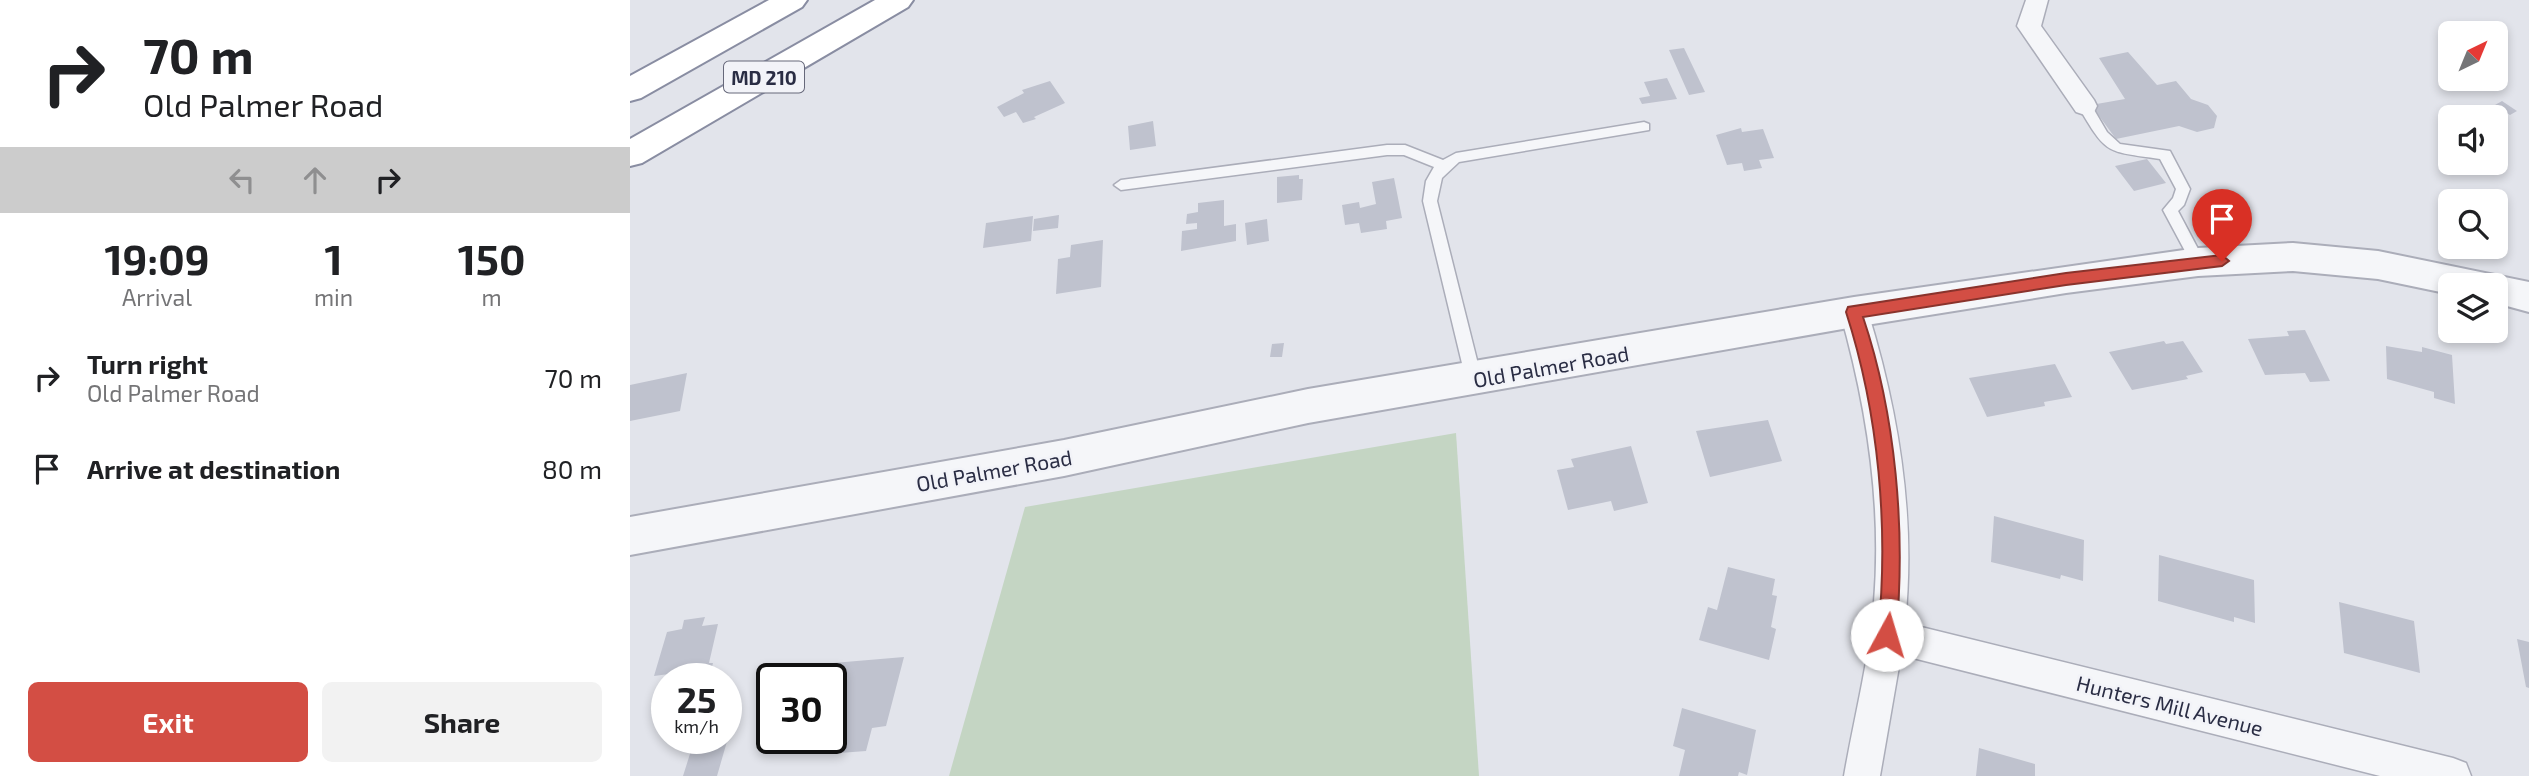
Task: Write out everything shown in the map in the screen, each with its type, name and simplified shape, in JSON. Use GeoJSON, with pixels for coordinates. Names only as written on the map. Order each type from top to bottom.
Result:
{"type":"FeatureCollection","features":[{"type":"Feature","properties":{"kind":"highway","name":"MD 210"},"geometry":{"type":"LineString","coordinates":[[630,90],[792,0]]}},
{"type":"Feature","properties":{"kind":"highway","name":"MD 210"},"geometry":{"type":"LineString","coordinates":[[630,154],[898,0]]}},
{"type":"Feature","properties":{"kind":"street"},"geometry":{"type":"LineString","coordinates":[[2037,0],[2029,26],[2085,106]]}},
{"type":"Feature","properties":{"kind":"street","name":"Old Palmer Road"},"geometry":{"type":"LineString","coordinates":[[630,536],[1064,458],[1308,406],[1474,380],[1854,312],[2198,262],[2293,257],[2378,265],[2438,277]]}},
{"type":"Feature","properties":{"kind":"street"},"geometry":{"type":"LineString","coordinates":[[2508,292],[2529,297]]}},
{"type":"Feature","properties":{"kind":"street"},"geometry":{"type":"LineString","coordinates":[[1854,312],[1864,343],[1886,467],[1892,580],[1887,635],[1862,776]]}},
{"type":"Feature","properties":{"kind":"street","name":"Hunters Mill Avenue"},"geometry":{"type":"LineString","coordinates":[[1887,635],[2453,776]]}},
{"type":"Feature","properties":{"kind":"lane"},"geometry":{"type":"LineString","coordinates":[[2085,106],[2102,135],[2116,148],[2165,155],[2183,190],[2170,211],[2198,262]]}},
{"type":"Feature","properties":{"kind":"lane"},"geometry":{"type":"LineString","coordinates":[[1474,380],[1430,201],[1434,177],[1443,164],[1456,158],[1644,127]]}},
{"type":"Feature","properties":{"kind":"lane"},"geometry":{"type":"LineString","coordinates":[[1122,185],[1387,150],[1405,150],[1443,164]]}},
{"type":"Feature","properties":{"kind":"green space"},"geometry":{"type":"Polygon","coordinates":[[[1456,433],[1479,776],[949,776],[1025,507],[1456,433]]]}},
{"type":"Feature","properties":{"kind":"building"},"geometry":{"type":"Polygon","coordinates":[[[1684,48],[1705,92],[1689,95],[1669,50],[1684,48]]]}},
{"type":"Feature","properties":{"kind":"building"},"geometry":{"type":"Polygon","coordinates":[[[2128,52],[2157,85],[2176,81],[2191,99],[2208,105],[2217,116],[2214,128],[2197,132],[2179,126],[2116,139],[2091,105],[2125,99],[2099,58],[2128,52]]]}},
{"type":"Feature","properties":{"kind":"building"},"geometry":{"type":"Polygon","coordinates":[[[1667,78],[1677,99],[1642,104],[1639,98],[1650,96],[1644,82],[1667,78]]]}},
{"type":"Feature","properties":{"kind":"building"},"geometry":{"type":"Polygon","coordinates":[[[1050,81],[1065,103],[1034,117],[1036,119],[1023,123],[1016,112],[1004,117],[997,107],[1024,93],[1022,90],[1050,81]]]}},
{"type":"Feature","properties":{"kind":"building"},"geometry":{"type":"Polygon","coordinates":[[[2508,105],[2517,111],[2508,114],[2508,105]]]}},
{"type":"Feature","properties":{"kind":"building"},"geometry":{"type":"Polygon","coordinates":[[[1153,121],[1156,146],[1130,150],[1128,126],[1153,121]]]}},
{"type":"Feature","properties":{"kind":"building"},"geometry":{"type":"Polygon","coordinates":[[[1741,128],[1742,132],[1763,129],[1774,158],[1759,160],[1762,168],[1744,171],[1742,163],[1727,165],[1716,135],[1741,128]]]}},
{"type":"Feature","properties":{"kind":"building"},"geometry":{"type":"Polygon","coordinates":[[[2147,159],[2166,183],[2134,191],[2115,166],[2147,159]]]}},
{"type":"Feature","properties":{"kind":"building"},"geometry":{"type":"Polygon","coordinates":[[[1299,175],[1299,179],[1303,179],[1302,200],[1277,203],[1277,177],[1299,175]]]}},
{"type":"Feature","properties":{"kind":"building"},"geometry":{"type":"Polygon","coordinates":[[[1394,178],[1402,218],[1386,221],[1387,229],[1361,233],[1359,223],[1345,225],[1342,205],[1359,202],[1360,208],[1376,204],[1372,182],[1394,178]]]}},
{"type":"Feature","properties":{"kind":"building"},"geometry":{"type":"Polygon","coordinates":[[[1224,200],[1224,226],[1236,224],[1236,241],[1181,251],[1182,231],[1197,229],[1197,223],[1186,224],[1187,214],[1198,212],[1198,203],[1224,200]]]}},
{"type":"Feature","properties":{"kind":"building"},"geometry":{"type":"Polygon","coordinates":[[[1059,215],[1058,228],[1033,231],[1034,219],[1059,215]]]}},
{"type":"Feature","properties":{"kind":"building"},"geometry":{"type":"Polygon","coordinates":[[[1033,216],[1031,241],[983,248],[986,223],[1033,216]]]}},
{"type":"Feature","properties":{"kind":"building"},"geometry":{"type":"Polygon","coordinates":[[[1267,219],[1269,241],[1247,245],[1245,223],[1267,219]]]}},
{"type":"Feature","properties":{"kind":"building"},"geometry":{"type":"Polygon","coordinates":[[[1103,240],[1101,287],[1056,294],[1058,259],[1070,257],[1071,245],[1103,240]]]}},
{"type":"Feature","properties":{"kind":"building"},"geometry":{"type":"Polygon","coordinates":[[[2305,330],[2330,381],[2310,382],[2305,373],[2265,375],[2248,339],[2289,336],[2287,331],[2305,330]]]}},
{"type":"Feature","properties":{"kind":"building"},"geometry":{"type":"Polygon","coordinates":[[[2164,341],[2166,344],[2183,341],[2203,372],[2186,376],[2188,379],[2132,390],[2109,352],[2164,341]]]}},
{"type":"Feature","properties":{"kind":"building"},"geometry":{"type":"Polygon","coordinates":[[[1284,343],[1282,357],[1270,357],[1272,344],[1284,343]]]}},
{"type":"Feature","properties":{"kind":"building"},"geometry":{"type":"Polygon","coordinates":[[[2386,346],[2422,352],[2422,347],[2452,355],[2455,404],[2434,398],[2434,392],[2387,379],[2386,346]]]}},
{"type":"Feature","properties":{"kind":"building"},"geometry":{"type":"Polygon","coordinates":[[[2055,364],[2072,397],[2044,402],[2045,406],[1987,417],[1969,378],[2055,364]]]}},
{"type":"Feature","properties":{"kind":"building"},"geometry":{"type":"Polygon","coordinates":[[[687,373],[680,411],[630,421],[630,385],[687,373]]]}},
{"type":"Feature","properties":{"kind":"building"},"geometry":{"type":"Polygon","coordinates":[[[1768,420],[1782,461],[1710,477],[1696,431],[1768,420]]]}},
{"type":"Feature","properties":{"kind":"building"},"geometry":{"type":"Polygon","coordinates":[[[1631,446],[1648,503],[1614,511],[1611,501],[1568,510],[1557,470],[1574,467],[1571,459],[1631,446]]]}},
{"type":"Feature","properties":{"kind":"building"},"geometry":{"type":"Polygon","coordinates":[[[1994,516],[2084,540],[2083,581],[2061,575],[2060,579],[1991,562],[1994,516]]]}},
{"type":"Feature","properties":{"kind":"building"},"geometry":{"type":"Polygon","coordinates":[[[2159,555],[2254,580],[2255,623],[2234,617],[2234,622],[2158,601],[2159,555]]]}},
{"type":"Feature","properties":{"kind":"building"},"geometry":{"type":"Polygon","coordinates":[[[1728,567],[1775,579],[1772,595],[1777,596],[1771,627],[1776,629],[1769,660],[1699,640],[1708,607],[1717,610],[1728,567]]]}},
{"type":"Feature","properties":{"kind":"building"},"geometry":{"type":"Polygon","coordinates":[[[2339,602],[2414,621],[2420,673],[2344,653],[2339,602]]]}},
{"type":"Feature","properties":{"kind":"building"},"geometry":{"type":"Polygon","coordinates":[[[705,617],[702,626],[718,624],[709,663],[658,663],[667,632],[682,629],[684,620],[705,617]]]}},
{"type":"Feature","properties":{"kind":"building"},"geometry":{"type":"Polygon","coordinates":[[[2517,639],[2529,642],[2529,688],[2526,687],[2517,639]]]}},
{"type":"Feature","properties":{"kind":"building"},"geometry":{"type":"Polygon","coordinates":[[[904,657],[886,726],[872,728],[866,751],[847,752],[847,663],[833,663],[904,657]]]}},
{"type":"Feature","properties":{"kind":"building"},"geometry":{"type":"Polygon","coordinates":[[[1682,708],[1756,730],[1747,775],[1739,772],[1738,776],[1679,776],[1685,750],[1673,746],[1682,708]]]}},
{"type":"Feature","properties":{"kind":"building"},"geometry":{"type":"Polygon","coordinates":[[[1979,748],[2035,764],[2035,776],[1976,776],[1979,748]]]}},
{"type":"Feature","properties":{"kind":"building"},"geometry":{"type":"Polygon","coordinates":[[[690,754],[723,754],[717,776],[683,776],[690,754]]]}},
{"type":"Feature","properties":{"kind":"route"},"geometry":{"type":"LineString","coordinates":[[1887,635],[1892,580],[1892,522],[1872,384],[1864,343],[1854,312],[2066,279],[2222,261]]}}]}
